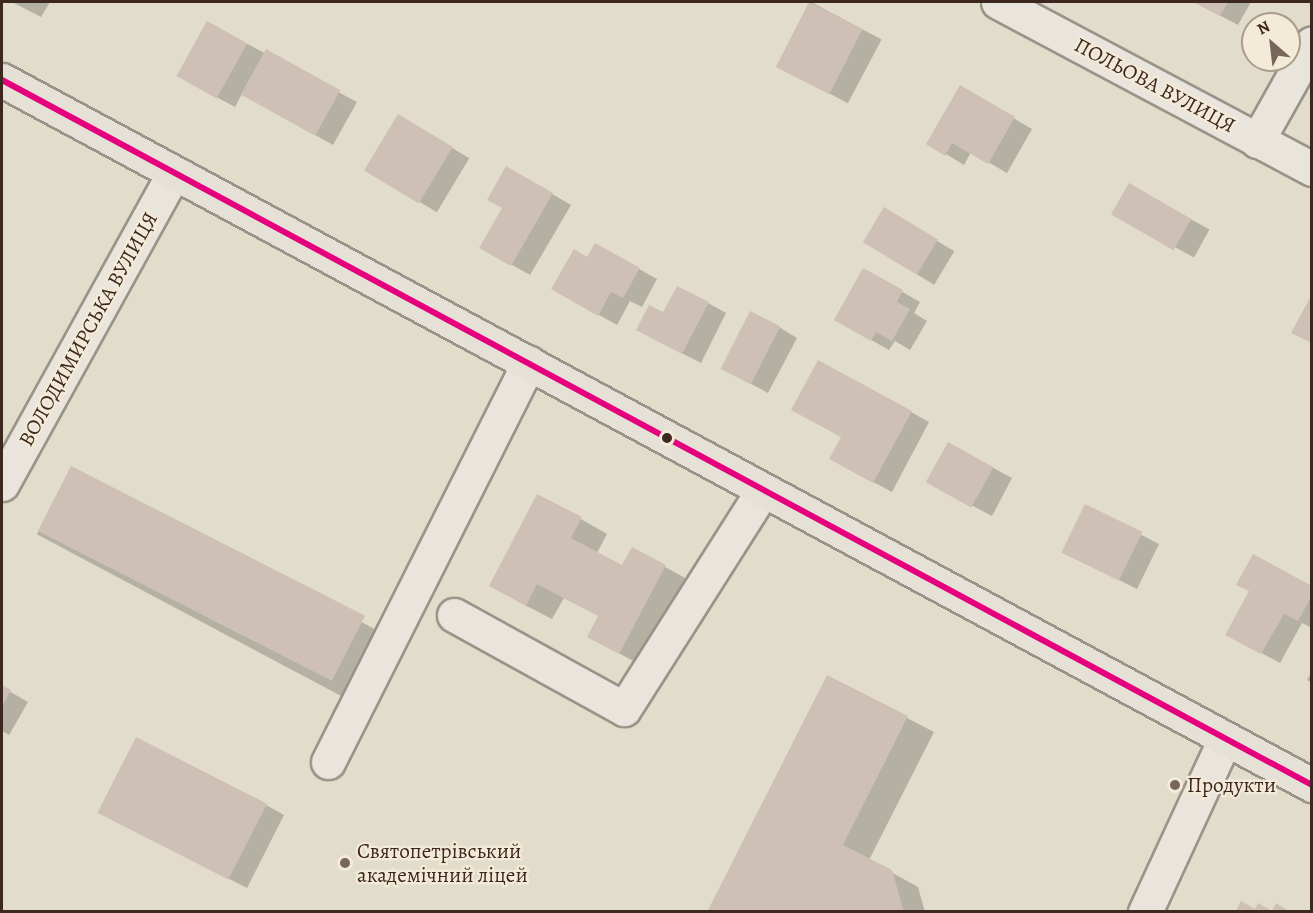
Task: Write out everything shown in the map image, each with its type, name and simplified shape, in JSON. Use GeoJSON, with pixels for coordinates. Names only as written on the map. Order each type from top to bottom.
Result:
{"type":"FeatureCollection","features":[{"type":"Feature","properties":{"kind":"main road"},"geometry":{"type":"LineString","coordinates":[[2,80],[1311,785]]}},
{"type":"Feature","properties":{"kind":"street","name":"ПОЛЬОВА ВУЛИЦЯ"},"geometry":{"type":"LineString","coordinates":[[998,2],[1311,169]]}},
{"type":"Feature","properties":{"kind":"street"},"geometry":{"type":"LineString","coordinates":[[1257,141],[1311,44]]}},
{"type":"Feature","properties":{"kind":"street","name":"ВОЛОДИМИРСЬКА ВУЛИЦЯ"},"geometry":{"type":"LineString","coordinates":[[2,484],[9,450],[174,173]]}},
{"type":"Feature","properties":{"kind":"street"},"geometry":{"type":"LineString","coordinates":[[328,762],[529,363]]}},
{"type":"Feature","properties":{"kind":"street"},"geometry":{"type":"LineString","coordinates":[[454,615],[624,709],[763,490]]}},
{"type":"Feature","properties":{"kind":"street"},"geometry":{"type":"LineString","coordinates":[[1145,912],[1225,739]]}},
{"type":"Feature","properties":{"kind":"building"},"geometry":{"type":"Polygon","coordinates":[[[809,2],[862,29],[829,94],[776,67],[809,2]]]}},
{"type":"Feature","properties":{"kind":"building"},"geometry":{"type":"Polygon","coordinates":[[[1193,2],[1228,2],[1220,16],[1193,2]]]}},
{"type":"Feature","properties":{"kind":"building"},"geometry":{"type":"Polygon","coordinates":[[[207,21],[247,43],[217,98],[176,76],[207,21]]]}},
{"type":"Feature","properties":{"kind":"building"},"geometry":{"type":"Polygon","coordinates":[[[266,49],[340,90],[315,136],[241,94],[266,49]]]}},
{"type":"Feature","properties":{"kind":"building"},"geometry":{"type":"Polygon","coordinates":[[[960,85],[1015,117],[988,164],[952,143],[945,156],[926,144],[960,85]]]}},
{"type":"Feature","properties":{"kind":"building"},"geometry":{"type":"Polygon","coordinates":[[[398,114],[453,147],[419,204],[364,171],[398,114]]]}},
{"type":"Feature","properties":{"kind":"building"},"geometry":{"type":"Polygon","coordinates":[[[506,166],[553,193],[511,266],[479,248],[502,208],[487,200],[506,166]]]}},
{"type":"Feature","properties":{"kind":"building"},"geometry":{"type":"Polygon","coordinates":[[[1129,183],[1191,219],[1173,250],[1111,214],[1129,183]]]}},
{"type":"Feature","properties":{"kind":"building"},"geometry":{"type":"Polygon","coordinates":[[[884,207],[938,239],[917,275],[863,242],[884,207]]]}},
{"type":"Feature","properties":{"kind":"building"},"geometry":{"type":"Polygon","coordinates":[[[595,243],[640,268],[623,298],[611,292],[598,316],[551,289],[574,249],[587,257],[595,243]]]}},
{"type":"Feature","properties":{"kind":"building"},"geometry":{"type":"Polygon","coordinates":[[[863,268],[903,290],[897,302],[910,309],[892,341],[876,332],[871,341],[834,320],[863,268]]]}},
{"type":"Feature","properties":{"kind":"building"},"geometry":{"type":"Polygon","coordinates":[[[677,286],[709,302],[682,354],[636,330],[649,305],[663,312],[677,286]]]}},
{"type":"Feature","properties":{"kind":"building"},"geometry":{"type":"Polygon","coordinates":[[[1312,294],[1312,343],[1291,333],[1312,294]]]}},
{"type":"Feature","properties":{"kind":"building"},"geometry":{"type":"Polygon","coordinates":[[[750,311],[780,326],[751,384],[720,369],[750,311]]]}},
{"type":"Feature","properties":{"kind":"building"},"geometry":{"type":"Polygon","coordinates":[[[818,360],[912,411],[873,483],[829,459],[841,437],[791,410],[818,360]]]}},
{"type":"Feature","properties":{"kind":"building"},"geometry":{"type":"Polygon","coordinates":[[[948,442],[993,467],[971,507],[926,482],[948,442]]]}},
{"type":"Feature","properties":{"kind":"building"},"geometry":{"type":"Polygon","coordinates":[[[71,466],[365,616],[332,681],[38,531],[71,466]]]}},
{"type":"Feature","properties":{"kind":"building"},"geometry":{"type":"Polygon","coordinates":[[[537,494],[582,517],[571,538],[622,565],[632,547],[666,565],[619,654],[587,637],[598,616],[537,584],[526,606],[489,586],[537,494]]]}},
{"type":"Feature","properties":{"kind":"building"},"geometry":{"type":"Polygon","coordinates":[[[1085,504],[1143,532],[1119,581],[1061,553],[1085,504]]]}},
{"type":"Feature","properties":{"kind":"building"},"geometry":{"type":"Polygon","coordinates":[[[1253,554],[1312,586],[1312,596],[1298,621],[1284,614],[1261,654],[1225,635],[1249,591],[1236,585],[1253,554]]]}},
{"type":"Feature","properties":{"kind":"building"},"geometry":{"type":"Polygon","coordinates":[[[827,675],[908,716],[843,845],[892,870],[904,912],[707,912],[827,675]]]}},
{"type":"Feature","properties":{"kind":"building"},"geometry":{"type":"Polygon","coordinates":[[[2,685],[11,690],[2,707],[2,685]]]}},
{"type":"Feature","properties":{"kind":"building"},"geometry":{"type":"Polygon","coordinates":[[[136,737],[267,804],[228,879],[97,813],[136,737]]]}},
{"type":"Feature","properties":{"kind":"building"},"geometry":{"type":"Polygon","coordinates":[[[1241,901],[1255,909],[1258,903],[1272,911],[1276,903],[1291,912],[1235,912],[1241,901]]]}},
{"type":"Feature","properties":{"kind":"transit line"},"geometry":{"type":"LineString","coordinates":[[2,80],[1312,785]]}},
{"type":"Feature","properties":{"kind":"place","name":"Продукти"},"geometry":{"type":"Point","coordinates":[1175,785]}},
{"type":"Feature","properties":{"kind":"place","name":"Святопетрівський академічний ліцей"},"geometry":{"type":"Point","coordinates":[345,863]}}]}
